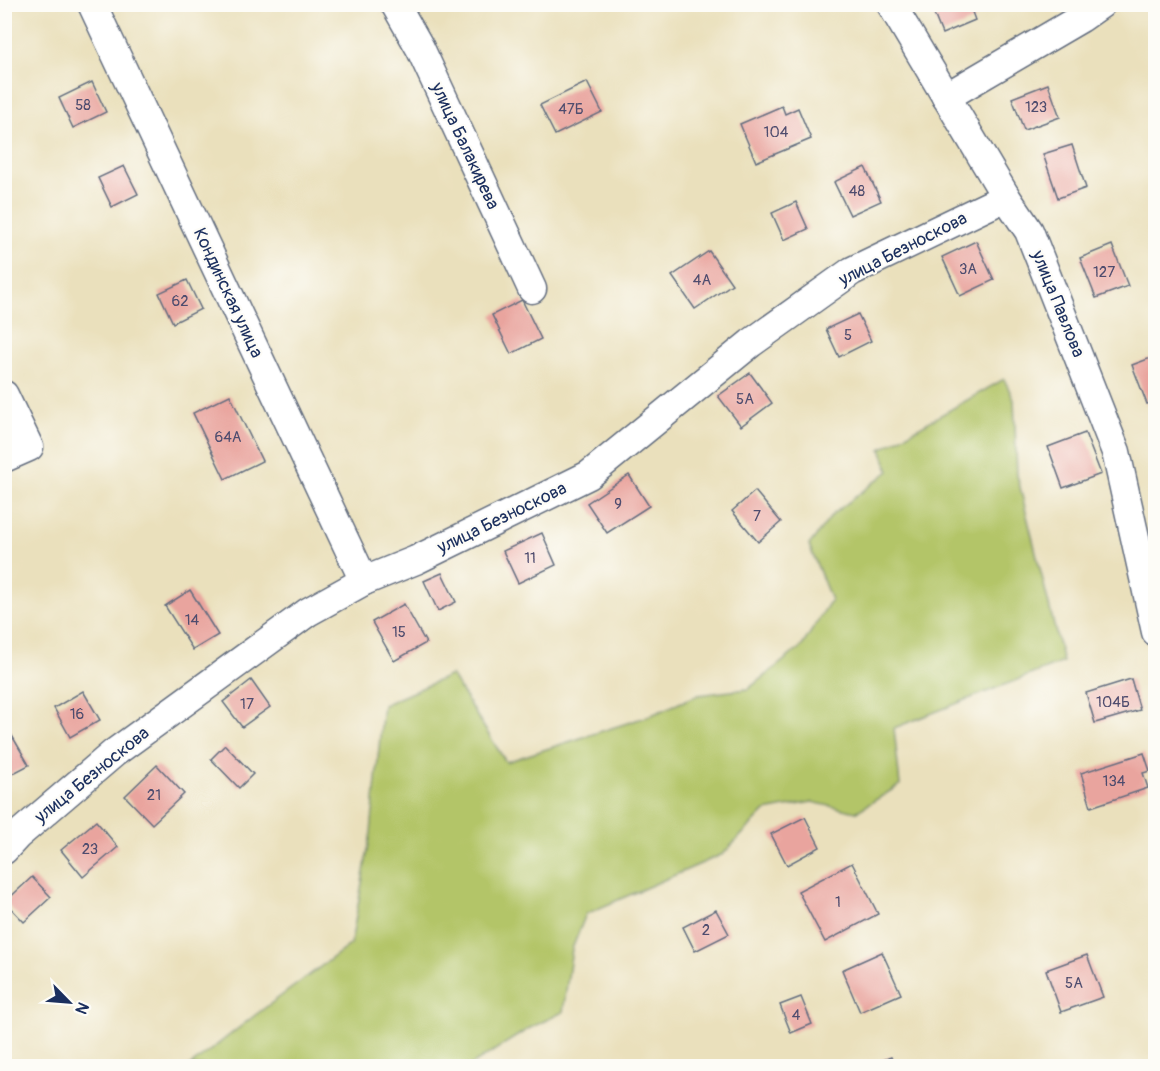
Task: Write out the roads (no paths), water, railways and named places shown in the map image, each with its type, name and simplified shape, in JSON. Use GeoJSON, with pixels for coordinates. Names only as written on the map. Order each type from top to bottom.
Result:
{"type":"FeatureCollection","features":[{"type":"Feature","properties":{"kind":"street","name":"улица Балакирева"},"geometry":{"type":"LineString","coordinates":[[395,4],[420,48],[532,289]]}},
{"type":"Feature","properties":{"kind":"street","name":"улица Павлова"},"geometry":{"type":"LineString","coordinates":[[891,4],[1006,197],[1029,231],[1116,452],[1155,632]]}},
{"type":"Feature","properties":{"kind":"street"},"geometry":{"type":"LineString","coordinates":[[946,97],[1101,4]]}},
{"type":"Feature","properties":{"kind":"street","name":"Кондинская улица"},"geometry":{"type":"LineString","coordinates":[[102,8],[364,581]]}},
{"type":"Feature","properties":{"kind":"street","name":"улица Безноскова"},"geometry":{"type":"LineString","coordinates":[[4,850],[18,835],[114,753],[308,612],[364,581],[416,560],[589,475],[751,343],[852,271],[1006,197]]}},
{"type":"Feature","properties":{"kind":"street"},"geometry":{"type":"LineString","coordinates":[[4,395],[29,447],[4,458]]}}]}
